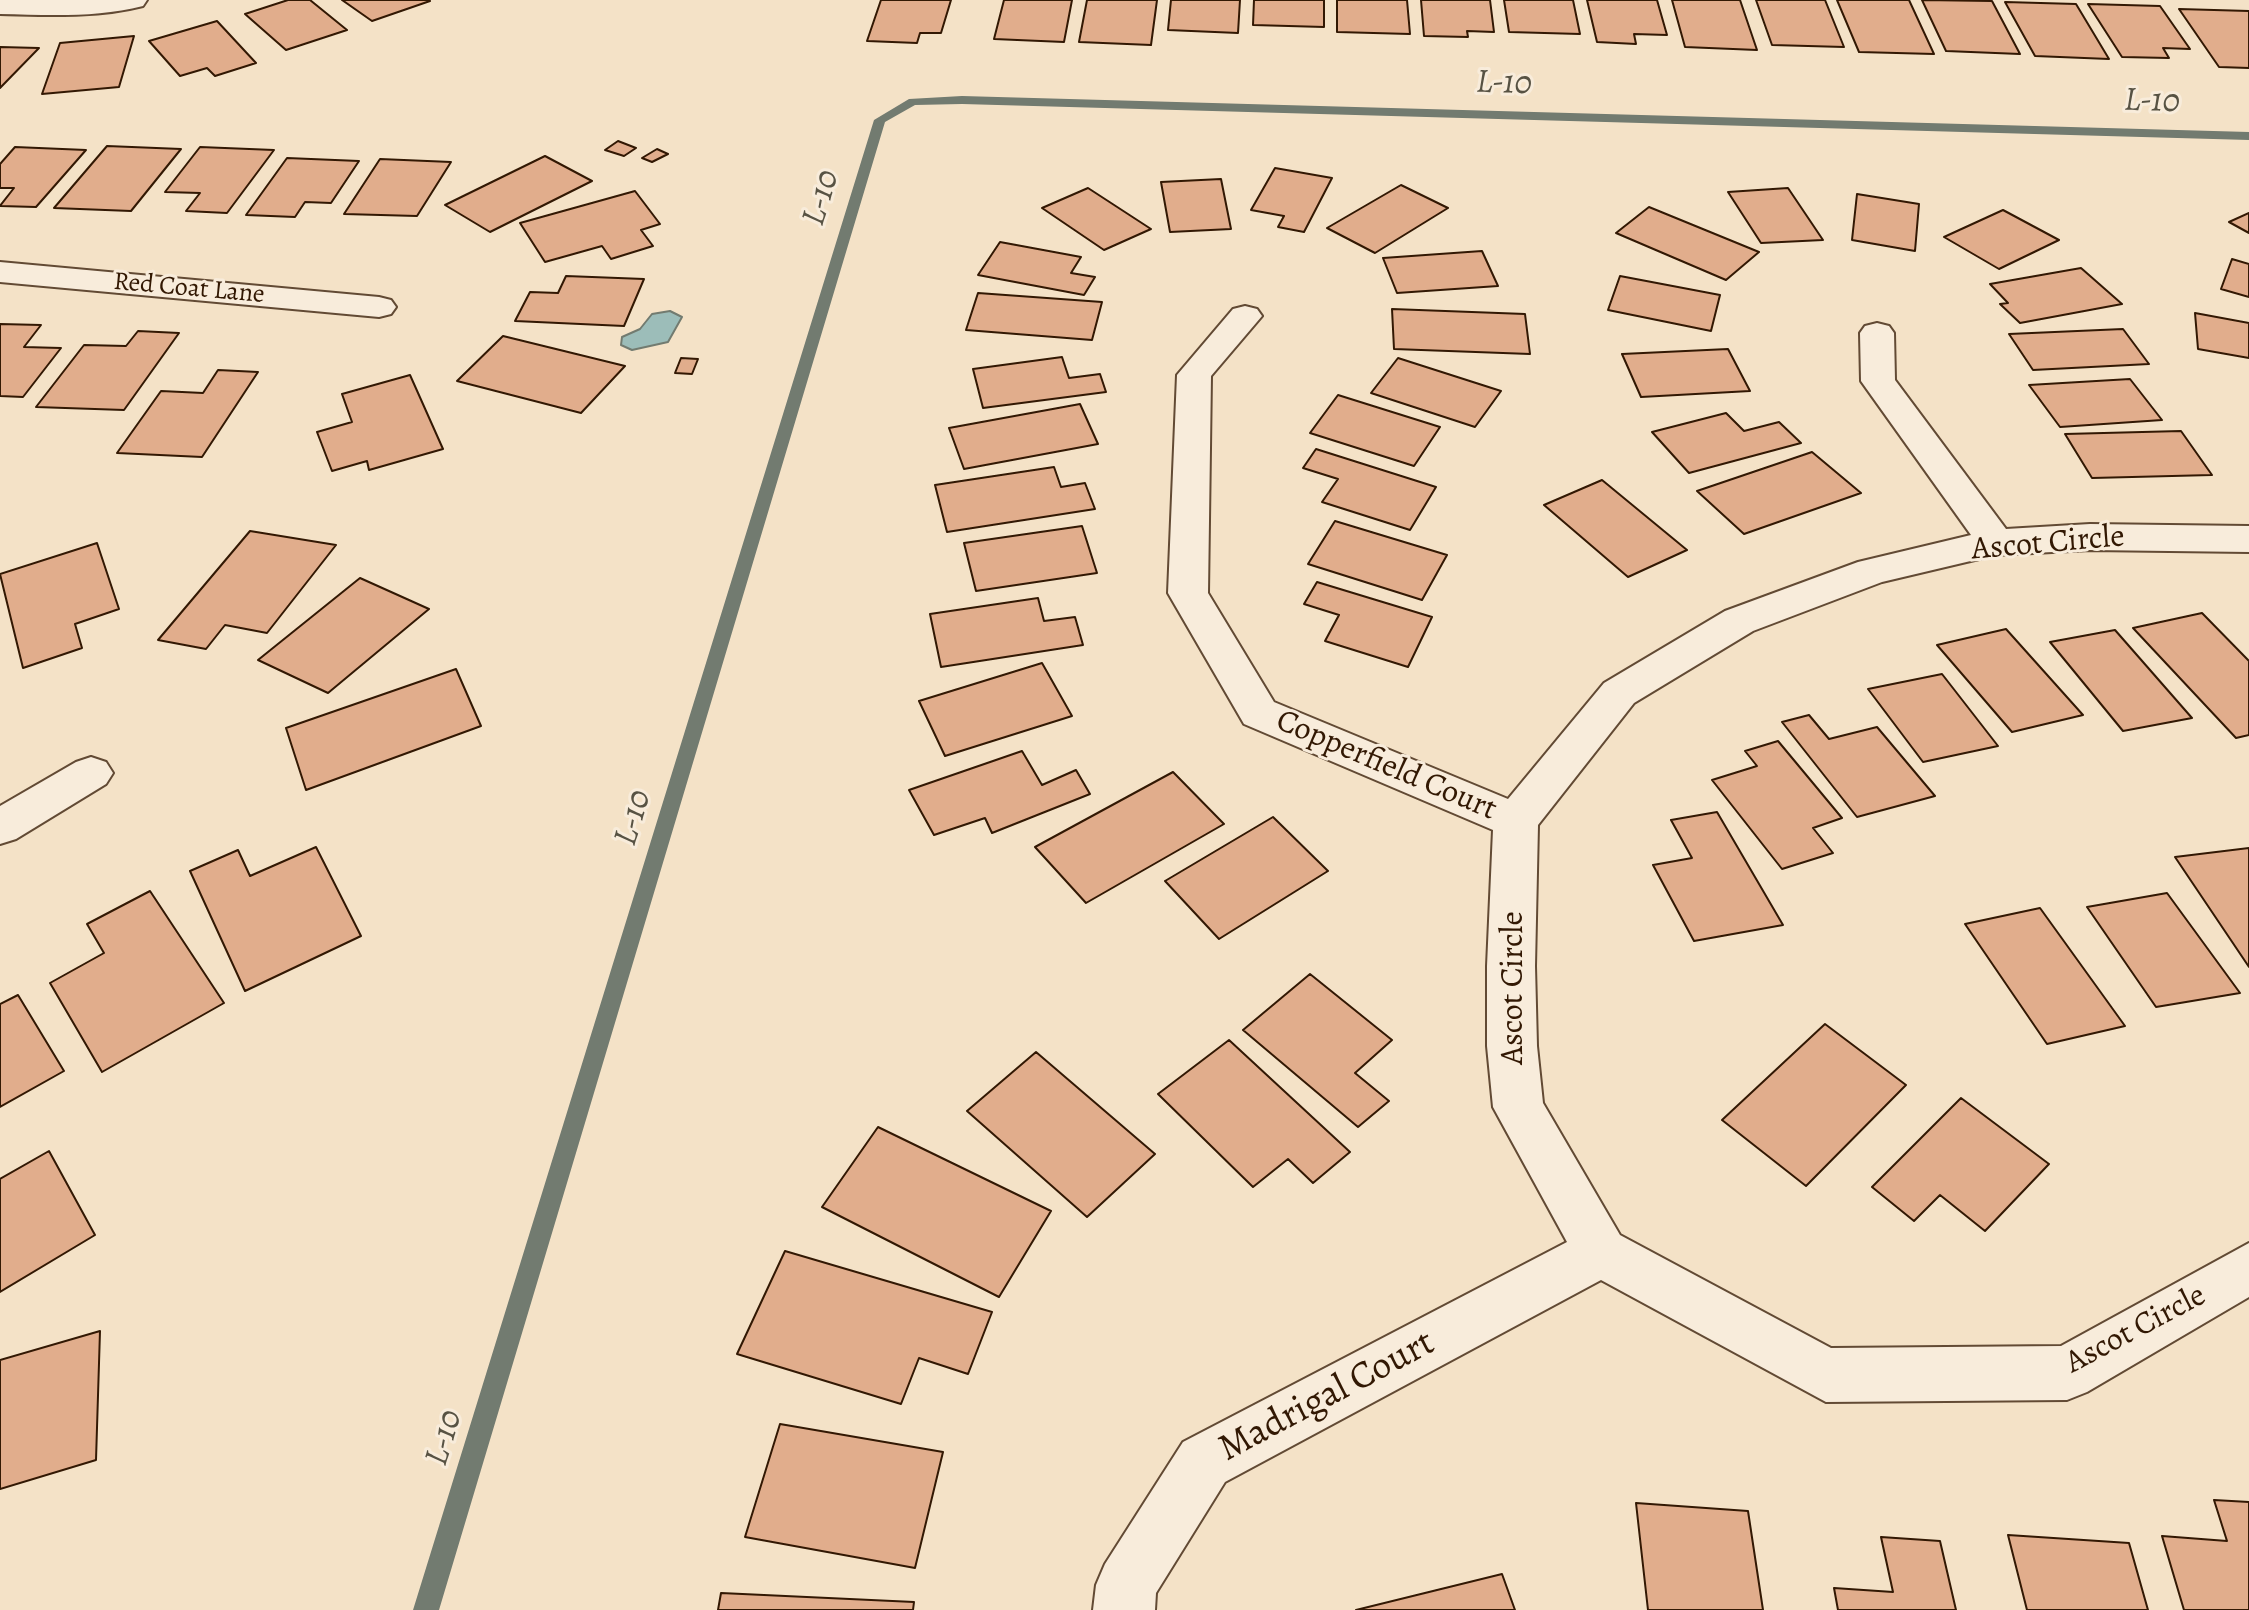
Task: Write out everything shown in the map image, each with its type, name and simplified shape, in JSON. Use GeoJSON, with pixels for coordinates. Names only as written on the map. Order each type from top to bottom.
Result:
{"type":"FeatureCollection","features":[{"type":"Feature","properties":{"kind":"street"},"geometry":{"type":"LineString","coordinates":[[0,6],[82,8],[134,0]]}},
{"type":"Feature","properties":{"kind":"street","name":"Red Coat Lane"},"geometry":{"type":"LineString","coordinates":[[0,272],[379,307]]}},
{"type":"Feature","properties":{"kind":"street","name":"Copperfield Court"},"geometry":{"type":"LineString","coordinates":[[1245,316],[1194,375],[1188,593],[1259,713],[1516,821]]}},
{"type":"Feature","properties":{"kind":"street"},"geometry":{"type":"LineString","coordinates":[[1877,333],[1878,381],[1996,542]]}},
{"type":"Feature","properties":{"kind":"street","name":"Ascot Circle"},"geometry":{"type":"LineString","coordinates":[[2249,539],[2105,537],[1996,542],[1872,571],[1739,621],[1619,693],[1516,821],[1511,1030],[1518,1107],[1601,1252],[1826,1375],[2067,1373],[2249,1268]]}},
{"type":"Feature","properties":{"kind":"street"},"geometry":{"type":"LineString","coordinates":[[0,827],[91,773]]}},
{"type":"Feature","properties":{"kind":"street","name":"Madrigal Court"},"geometry":{"type":"LineString","coordinates":[[1124,1610],[1126,1585],[1204,1462],[1601,1252]]}},
{"type":"Feature","properties":{"kind":"water"},"geometry":{"type":"Polygon","coordinates":[[[670,311],[682,317],[668,342],[632,350],[621,345],[622,337],[640,329],[652,314],[670,311]]]}},
{"type":"Feature","properties":{"kind":"building"},"geometry":{"type":"Polygon","coordinates":[[[288,0],[310,0],[347,30],[286,50],[245,14],[288,0]]]}},
{"type":"Feature","properties":{"kind":"building"},"geometry":{"type":"Polygon","coordinates":[[[342,0],[429,0],[430,1],[372,21],[342,0]]]}},
{"type":"Feature","properties":{"kind":"building"},"geometry":{"type":"Polygon","coordinates":[[[881,0],[951,0],[941,33],[920,33],[917,43],[867,41],[881,0]]]}},
{"type":"Feature","properties":{"kind":"building"},"geometry":{"type":"Polygon","coordinates":[[[1004,0],[1072,0],[1064,42],[994,39],[1004,0]]]}},
{"type":"Feature","properties":{"kind":"building"},"geometry":{"type":"Polygon","coordinates":[[[1087,0],[1157,0],[1151,45],[1079,42],[1087,0]]]}},
{"type":"Feature","properties":{"kind":"building"},"geometry":{"type":"Polygon","coordinates":[[[1171,0],[1240,0],[1238,33],[1168,30],[1171,0]]]}},
{"type":"Feature","properties":{"kind":"building"},"geometry":{"type":"Polygon","coordinates":[[[1254,0],[1324,0],[1324,27],[1253,25],[1254,0]]]}},
{"type":"Feature","properties":{"kind":"building"},"geometry":{"type":"Polygon","coordinates":[[[1337,0],[1407,0],[1410,34],[1337,32],[1337,0]]]}},
{"type":"Feature","properties":{"kind":"building"},"geometry":{"type":"Polygon","coordinates":[[[1421,0],[1490,0],[1494,32],[1467,31],[1468,37],[1424,36],[1421,0]]]}},
{"type":"Feature","properties":{"kind":"building"},"geometry":{"type":"Polygon","coordinates":[[[1504,0],[1573,0],[1580,34],[1509,32],[1504,0]]]}},
{"type":"Feature","properties":{"kind":"building"},"geometry":{"type":"Polygon","coordinates":[[[1587,0],[1657,0],[1667,35],[1634,34],[1636,44],[1597,42],[1587,0]]]}},
{"type":"Feature","properties":{"kind":"building"},"geometry":{"type":"Polygon","coordinates":[[[1672,0],[1740,0],[1757,50],[1685,47],[1672,0]]]}},
{"type":"Feature","properties":{"kind":"building"},"geometry":{"type":"Polygon","coordinates":[[[1756,0],[1825,0],[1844,47],[1772,45],[1756,0]]]}},
{"type":"Feature","properties":{"kind":"building"},"geometry":{"type":"Polygon","coordinates":[[[1837,0],[1909,0],[1934,54],[1859,52],[1837,0]]]}},
{"type":"Feature","properties":{"kind":"building"},"geometry":{"type":"Polygon","coordinates":[[[1922,0],[1992,1],[2020,54],[1946,51],[1922,0]]]}},
{"type":"Feature","properties":{"kind":"building"},"geometry":{"type":"Polygon","coordinates":[[[2005,2],[2076,4],[2109,59],[2035,56],[2005,2]]]}},
{"type":"Feature","properties":{"kind":"building"},"geometry":{"type":"Polygon","coordinates":[[[2088,4],[2160,6],[2190,49],[2163,48],[2169,58],[2122,57],[2088,4]]]}},
{"type":"Feature","properties":{"kind":"building"},"geometry":{"type":"Polygon","coordinates":[[[2179,9],[2249,11],[2249,68],[2219,67],[2179,9]]]}},
{"type":"Feature","properties":{"kind":"building"},"geometry":{"type":"Polygon","coordinates":[[[217,21],[256,63],[215,76],[207,68],[180,76],[149,41],[217,21]]]}},
{"type":"Feature","properties":{"kind":"building"},"geometry":{"type":"Polygon","coordinates":[[[134,36],[119,87],[42,94],[60,43],[134,36]]]}},
{"type":"Feature","properties":{"kind":"building"},"geometry":{"type":"Polygon","coordinates":[[[0,47],[39,48],[0,88],[0,47]]]}},
{"type":"Feature","properties":{"kind":"building"},"geometry":{"type":"Polygon","coordinates":[[[618,141],[636,148],[624,156],[605,150],[618,141]]]}},
{"type":"Feature","properties":{"kind":"building"},"geometry":{"type":"Polygon","coordinates":[[[107,146],[181,149],[131,211],[54,208],[107,146]]]}},
{"type":"Feature","properties":{"kind":"building"},"geometry":{"type":"Polygon","coordinates":[[[15,147],[86,150],[36,207],[0,206],[14,188],[0,188],[0,164],[15,147]]]}},
{"type":"Feature","properties":{"kind":"building"},"geometry":{"type":"Polygon","coordinates":[[[200,147],[274,150],[227,213],[186,211],[200,193],[165,192],[200,147]]]}},
{"type":"Feature","properties":{"kind":"building"},"geometry":{"type":"Polygon","coordinates":[[[657,149],[668,154],[652,162],[642,158],[657,149]]]}},
{"type":"Feature","properties":{"kind":"building"},"geometry":{"type":"Polygon","coordinates":[[[545,156],[592,181],[490,232],[445,205],[545,156]]]}},
{"type":"Feature","properties":{"kind":"building"},"geometry":{"type":"Polygon","coordinates":[[[287,158],[359,161],[331,203],[305,202],[295,217],[246,215],[287,158]]]}},
{"type":"Feature","properties":{"kind":"building"},"geometry":{"type":"Polygon","coordinates":[[[380,159],[451,162],[417,216],[344,214],[380,159]]]}},
{"type":"Feature","properties":{"kind":"building"},"geometry":{"type":"Polygon","coordinates":[[[1275,168],[1332,178],[1304,232],[1278,227],[1284,216],[1251,210],[1275,168]]]}},
{"type":"Feature","properties":{"kind":"building"},"geometry":{"type":"Polygon","coordinates":[[[1221,179],[1231,229],[1170,232],[1161,182],[1221,179]]]}},
{"type":"Feature","properties":{"kind":"building"},"geometry":{"type":"Polygon","coordinates":[[[1401,185],[1448,208],[1375,253],[1327,228],[1401,185]]]}},
{"type":"Feature","properties":{"kind":"building"},"geometry":{"type":"Polygon","coordinates":[[[1088,188],[1151,229],[1104,250],[1042,208],[1088,188]]]}},
{"type":"Feature","properties":{"kind":"building"},"geometry":{"type":"Polygon","coordinates":[[[1788,188],[1823,240],[1761,243],[1728,192],[1788,188]]]}},
{"type":"Feature","properties":{"kind":"building"},"geometry":{"type":"Polygon","coordinates":[[[635,191],[660,224],[641,230],[653,246],[611,259],[602,246],[545,262],[520,223],[635,191]]]}},
{"type":"Feature","properties":{"kind":"building"},"geometry":{"type":"Polygon","coordinates":[[[1857,194],[1919,204],[1915,251],[1852,240],[1857,194]]]}},
{"type":"Feature","properties":{"kind":"building"},"geometry":{"type":"Polygon","coordinates":[[[1649,207],[1759,252],[1726,280],[1616,233],[1649,207]]]}},
{"type":"Feature","properties":{"kind":"building"},"geometry":{"type":"Polygon","coordinates":[[[2003,210],[2059,240],[1999,269],[1944,237],[2003,210]]]}},
{"type":"Feature","properties":{"kind":"building"},"geometry":{"type":"Polygon","coordinates":[[[2249,213],[2249,233],[2229,222],[2249,213]]]}},
{"type":"Feature","properties":{"kind":"building"},"geometry":{"type":"Polygon","coordinates":[[[1000,242],[1081,257],[1071,273],[1095,277],[1084,295],[978,275],[1000,242]]]}},
{"type":"Feature","properties":{"kind":"building"},"geometry":{"type":"Polygon","coordinates":[[[1482,251],[1498,286],[1397,293],[1383,258],[1482,251]]]}},
{"type":"Feature","properties":{"kind":"building"},"geometry":{"type":"Polygon","coordinates":[[[2232,259],[2249,264],[2249,297],[2221,289],[2232,259]]]}},
{"type":"Feature","properties":{"kind":"building"},"geometry":{"type":"Polygon","coordinates":[[[2081,268],[2122,304],[2020,323],[2000,304],[2008,303],[1990,284],[2081,268]]]}},
{"type":"Feature","properties":{"kind":"building"},"geometry":{"type":"Polygon","coordinates":[[[566,276],[644,279],[624,326],[515,321],[530,292],[558,293],[566,276]]]}},
{"type":"Feature","properties":{"kind":"building"},"geometry":{"type":"Polygon","coordinates":[[[1620,276],[1720,295],[1711,331],[1608,310],[1620,276]]]}},
{"type":"Feature","properties":{"kind":"building"},"geometry":{"type":"Polygon","coordinates":[[[978,293],[1102,302],[1092,340],[966,330],[978,293]]]}},
{"type":"Feature","properties":{"kind":"building"},"geometry":{"type":"Polygon","coordinates":[[[1392,309],[1525,314],[1530,354],[1394,349],[1392,309]]]}},
{"type":"Feature","properties":{"kind":"building"},"geometry":{"type":"Polygon","coordinates":[[[2195,313],[2249,323],[2249,358],[2198,349],[2195,313]]]}},
{"type":"Feature","properties":{"kind":"building"},"geometry":{"type":"Polygon","coordinates":[[[0,324],[41,325],[24,347],[61,348],[23,397],[0,396],[0,324]]]}},
{"type":"Feature","properties":{"kind":"building"},"geometry":{"type":"Polygon","coordinates":[[[2123,329],[2149,364],[2033,370],[2009,334],[2123,329]]]}},
{"type":"Feature","properties":{"kind":"building"},"geometry":{"type":"Polygon","coordinates":[[[138,331],[179,333],[124,410],[36,407],[84,345],[126,346],[138,331]]]}},
{"type":"Feature","properties":{"kind":"building"},"geometry":{"type":"Polygon","coordinates":[[[503,336],[625,366],[581,413],[457,381],[503,336]]]}},
{"type":"Feature","properties":{"kind":"building"},"geometry":{"type":"Polygon","coordinates":[[[1728,349],[1750,391],[1641,397],[1622,354],[1728,349]]]}},
{"type":"Feature","properties":{"kind":"building"},"geometry":{"type":"Polygon","coordinates":[[[1062,357],[1069,378],[1100,374],[1106,392],[983,408],[973,369],[1062,357]]]}},
{"type":"Feature","properties":{"kind":"building"},"geometry":{"type":"Polygon","coordinates":[[[681,358],[698,359],[692,374],[675,373],[681,358]]]}},
{"type":"Feature","properties":{"kind":"building"},"geometry":{"type":"Polygon","coordinates":[[[1398,358],[1501,391],[1475,427],[1371,393],[1398,358]]]}},
{"type":"Feature","properties":{"kind":"building"},"geometry":{"type":"Polygon","coordinates":[[[218,370],[258,372],[202,457],[117,453],[161,391],[203,393],[218,370]]]}},
{"type":"Feature","properties":{"kind":"building"},"geometry":{"type":"Polygon","coordinates":[[[410,375],[443,449],[369,470],[367,461],[332,471],[317,432],[352,422],[342,394],[410,375]]]}},
{"type":"Feature","properties":{"kind":"building"},"geometry":{"type":"Polygon","coordinates":[[[2130,379],[2162,420],[2060,427],[2029,385],[2130,379]]]}},
{"type":"Feature","properties":{"kind":"building"},"geometry":{"type":"Polygon","coordinates":[[[1338,395],[1440,427],[1414,466],[1310,433],[1338,395]]]}},
{"type":"Feature","properties":{"kind":"building"},"geometry":{"type":"Polygon","coordinates":[[[1080,404],[1098,444],[964,469],[949,428],[1080,404]]]}},
{"type":"Feature","properties":{"kind":"building"},"geometry":{"type":"Polygon","coordinates":[[[1726,413],[1744,431],[1779,422],[1801,443],[1689,473],[1652,432],[1726,413]]]}},
{"type":"Feature","properties":{"kind":"building"},"geometry":{"type":"Polygon","coordinates":[[[2181,431],[2212,475],[2092,478],[2065,434],[2181,431]]]}},
{"type":"Feature","properties":{"kind":"building"},"geometry":{"type":"Polygon","coordinates":[[[1316,449],[1436,487],[1410,530],[1322,502],[1338,479],[1303,468],[1316,449]]]}},
{"type":"Feature","properties":{"kind":"building"},"geometry":{"type":"Polygon","coordinates":[[[1812,452],[1861,493],[1744,534],[1697,491],[1812,452]]]}},
{"type":"Feature","properties":{"kind":"building"},"geometry":{"type":"Polygon","coordinates":[[[1054,467],[1061,487],[1085,483],[1095,509],[947,532],[935,485],[1054,467]]]}},
{"type":"Feature","properties":{"kind":"building"},"geometry":{"type":"Polygon","coordinates":[[[1602,480],[1687,550],[1628,577],[1544,505],[1602,480]]]}},
{"type":"Feature","properties":{"kind":"building"},"geometry":{"type":"Polygon","coordinates":[[[1335,521],[1447,555],[1422,600],[1308,564],[1335,521]]]}},
{"type":"Feature","properties":{"kind":"building"},"geometry":{"type":"Polygon","coordinates":[[[1082,526],[1097,573],[976,591],[964,543],[1082,526]]]}},
{"type":"Feature","properties":{"kind":"building"},"geometry":{"type":"Polygon","coordinates":[[[250,531],[336,545],[267,633],[225,625],[206,649],[158,640],[250,531]]]}},
{"type":"Feature","properties":{"kind":"building"},"geometry":{"type":"Polygon","coordinates":[[[97,543],[119,609],[75,624],[82,648],[23,668],[0,574],[97,543]]]}},
{"type":"Feature","properties":{"kind":"building"},"geometry":{"type":"Polygon","coordinates":[[[360,578],[429,609],[328,693],[258,660],[360,578]]]}},
{"type":"Feature","properties":{"kind":"building"},"geometry":{"type":"Polygon","coordinates":[[[1317,582],[1432,617],[1408,667],[1325,641],[1339,615],[1304,604],[1317,582]]]}},
{"type":"Feature","properties":{"kind":"building"},"geometry":{"type":"Polygon","coordinates":[[[1038,598],[1044,621],[1075,617],[1083,645],[941,667],[930,614],[1038,598]]]}},
{"type":"Feature","properties":{"kind":"building"},"geometry":{"type":"Polygon","coordinates":[[[2202,613],[2249,661],[2249,735],[2236,738],[2133,628],[2202,613]]]}},
{"type":"Feature","properties":{"kind":"building"},"geometry":{"type":"Polygon","coordinates":[[[2006,629],[2083,715],[2012,732],[1937,645],[2006,629]]]}},
{"type":"Feature","properties":{"kind":"building"},"geometry":{"type":"Polygon","coordinates":[[[2115,630],[2192,718],[2123,731],[2050,642],[2115,630]]]}},
{"type":"Feature","properties":{"kind":"building"},"geometry":{"type":"Polygon","coordinates":[[[1042,663],[1072,716],[945,756],[919,701],[1042,663]]]}},
{"type":"Feature","properties":{"kind":"building"},"geometry":{"type":"Polygon","coordinates":[[[456,669],[481,726],[306,790],[286,728],[456,669]]]}},
{"type":"Feature","properties":{"kind":"building"},"geometry":{"type":"Polygon","coordinates":[[[1942,674],[1998,746],[1923,762],[1868,689],[1942,674]]]}},
{"type":"Feature","properties":{"kind":"building"},"geometry":{"type":"Polygon","coordinates":[[[1809,715],[1829,739],[1877,727],[1935,796],[1857,817],[1782,722],[1809,715]]]}},
{"type":"Feature","properties":{"kind":"building"},"geometry":{"type":"Polygon","coordinates":[[[1778,741],[1842,818],[1813,828],[1833,853],[1782,869],[1712,780],[1757,766],[1745,751],[1778,741]]]}},
{"type":"Feature","properties":{"kind":"building"},"geometry":{"type":"Polygon","coordinates":[[[1022,751],[1042,785],[1076,770],[1090,794],[992,833],[985,818],[934,835],[909,790],[1022,751]]]}},
{"type":"Feature","properties":{"kind":"building"},"geometry":{"type":"Polygon","coordinates":[[[1173,772],[1224,824],[1086,903],[1035,847],[1173,772]]]}},
{"type":"Feature","properties":{"kind":"building"},"geometry":{"type":"Polygon","coordinates":[[[1717,812],[1783,925],[1694,941],[1653,865],[1692,858],[1671,820],[1717,812]]]}},
{"type":"Feature","properties":{"kind":"building"},"geometry":{"type":"Polygon","coordinates":[[[1273,817],[1328,871],[1219,939],[1165,881],[1273,817]]]}},
{"type":"Feature","properties":{"kind":"building"},"geometry":{"type":"Polygon","coordinates":[[[316,847],[361,936],[245,991],[190,871],[238,850],[250,876],[316,847]]]}},
{"type":"Feature","properties":{"kind":"building"},"geometry":{"type":"Polygon","coordinates":[[[2249,848],[2249,967],[2175,857],[2249,848]]]}},
{"type":"Feature","properties":{"kind":"building"},"geometry":{"type":"Polygon","coordinates":[[[150,891],[224,1003],[102,1072],[50,983],[104,953],[87,924],[150,891]]]}},
{"type":"Feature","properties":{"kind":"building"},"geometry":{"type":"Polygon","coordinates":[[[2167,893],[2240,993],[2156,1007],[2087,907],[2167,893]]]}},
{"type":"Feature","properties":{"kind":"building"},"geometry":{"type":"Polygon","coordinates":[[[2040,908],[2125,1026],[2047,1044],[1965,924],[2040,908]]]}},
{"type":"Feature","properties":{"kind":"building"},"geometry":{"type":"Polygon","coordinates":[[[1310,974],[1392,1040],[1355,1073],[1389,1101],[1358,1127],[1243,1030],[1310,974]]]}},
{"type":"Feature","properties":{"kind":"building"},"geometry":{"type":"Polygon","coordinates":[[[18,995],[64,1071],[0,1107],[0,1004],[18,995]]]}},
{"type":"Feature","properties":{"kind":"building"},"geometry":{"type":"Polygon","coordinates":[[[1825,1024],[1906,1085],[1806,1186],[1722,1120],[1825,1024]]]}},
{"type":"Feature","properties":{"kind":"building"},"geometry":{"type":"Polygon","coordinates":[[[1229,1040],[1350,1152],[1313,1183],[1288,1159],[1253,1187],[1158,1094],[1229,1040]]]}},
{"type":"Feature","properties":{"kind":"building"},"geometry":{"type":"Polygon","coordinates":[[[1036,1052],[1155,1154],[1087,1217],[967,1111],[1036,1052]]]}},
{"type":"Feature","properties":{"kind":"building"},"geometry":{"type":"Polygon","coordinates":[[[1961,1098],[2049,1164],[1985,1231],[1940,1195],[1914,1221],[1872,1187],[1961,1098]]]}},
{"type":"Feature","properties":{"kind":"building"},"geometry":{"type":"Polygon","coordinates":[[[878,1127],[1051,1211],[999,1297],[822,1207],[878,1127]]]}},
{"type":"Feature","properties":{"kind":"building"},"geometry":{"type":"Polygon","coordinates":[[[49,1151],[95,1235],[0,1292],[0,1179],[49,1151]]]}},
{"type":"Feature","properties":{"kind":"building"},"geometry":{"type":"Polygon","coordinates":[[[785,1251],[992,1312],[968,1374],[919,1358],[901,1404],[737,1354],[785,1251]]]}},
{"type":"Feature","properties":{"kind":"building"},"geometry":{"type":"Polygon","coordinates":[[[100,1331],[96,1460],[0,1489],[0,1360],[100,1331]]]}},
{"type":"Feature","properties":{"kind":"building"},"geometry":{"type":"Polygon","coordinates":[[[780,1424],[943,1452],[915,1568],[745,1537],[780,1424]]]}},
{"type":"Feature","properties":{"kind":"building"},"geometry":{"type":"Polygon","coordinates":[[[2214,1500],[2249,1502],[2249,1610],[2184,1610],[2162,1536],[2227,1541],[2214,1500]]]}},
{"type":"Feature","properties":{"kind":"building"},"geometry":{"type":"Polygon","coordinates":[[[1636,1503],[1748,1511],[1763,1610],[1648,1610],[1636,1503]]]}},
{"type":"Feature","properties":{"kind":"building"},"geometry":{"type":"Polygon","coordinates":[[[2008,1535],[2129,1543],[2148,1610],[2027,1610],[2008,1535]]]}},
{"type":"Feature","properties":{"kind":"building"},"geometry":{"type":"Polygon","coordinates":[[[1881,1537],[1940,1541],[1956,1610],[1838,1610],[1834,1588],[1893,1592],[1881,1537]]]}},
{"type":"Feature","properties":{"kind":"building"},"geometry":{"type":"Polygon","coordinates":[[[1502,1574],[1515,1610],[1356,1610],[1502,1574]]]}},
{"type":"Feature","properties":{"kind":"building"},"geometry":{"type":"Polygon","coordinates":[[[721,1593],[914,1602],[913,1610],[718,1610],[721,1593]]]}},
{"type":"Feature","properties":{"kind":"waterway","name":"L-10"},"geometry":{"type":"LineString","coordinates":[[426,1610],[880,120],[913,102],[962,100],[2249,136]]}}]}
